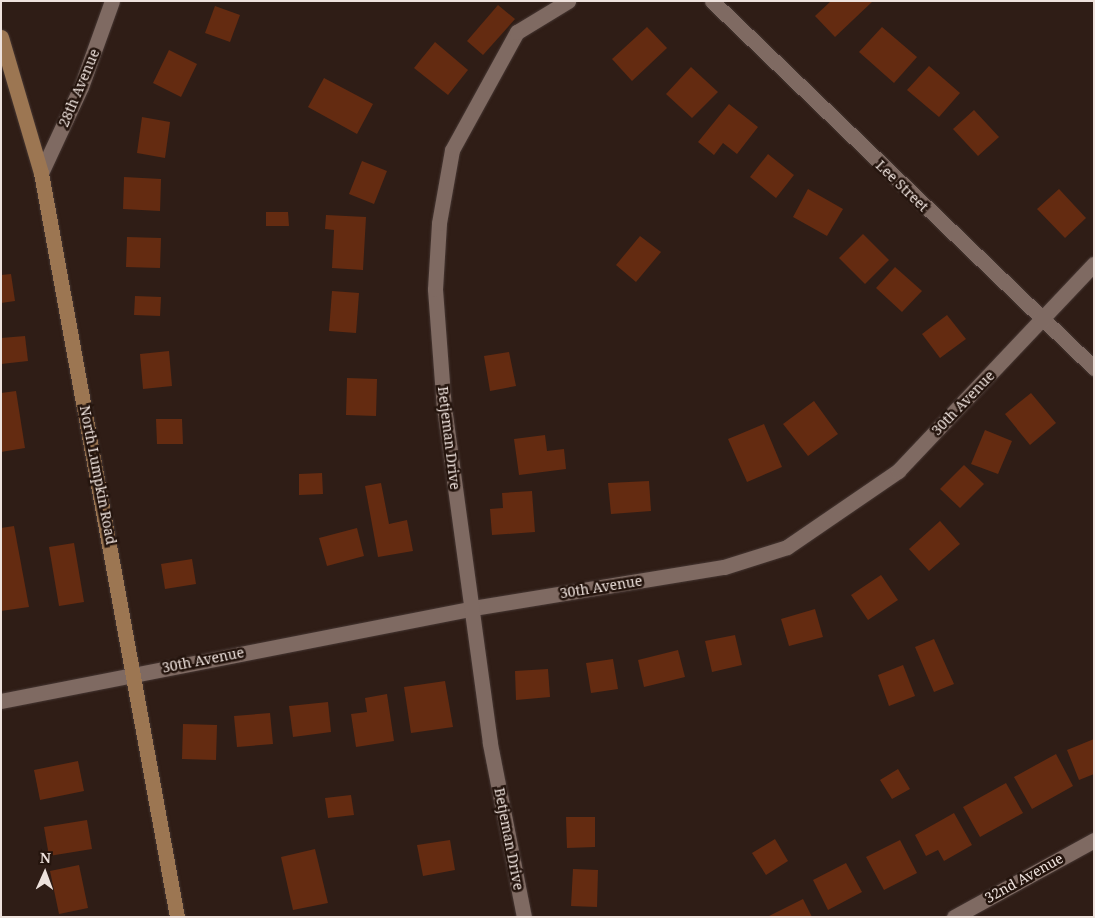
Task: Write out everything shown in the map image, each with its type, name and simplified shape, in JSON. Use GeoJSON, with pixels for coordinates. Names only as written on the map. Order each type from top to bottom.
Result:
{"type":"FeatureCollection","features":[{"type":"Feature","properties":{"kind":"street","name":"28th Avenue"},"geometry":{"type":"LineString","coordinates":[[41,173],[81,87],[112,1]]}},
{"type":"Feature","properties":{"kind":"street","name":"Betjeman Drive"},"geometry":{"type":"LineString","coordinates":[[524,917],[490,744],[473,608],[444,409],[435,289],[439,223],[452,150],[476,101],[517,32],[568,1]]}},
{"type":"Feature","properties":{"kind":"street","name":"Lee Street"},"geometry":{"type":"LineString","coordinates":[[712,1],[1041,321],[1094,368]]}},
{"type":"Feature","properties":{"kind":"street","name":"North Lumpkin Road"},"geometry":{"type":"LineString","coordinates":[[1,37],[41,173],[136,673],[177,917]]}},
{"type":"Feature","properties":{"kind":"street","name":"30th Avenue"},"geometry":{"type":"LineString","coordinates":[[1,701],[473,608],[724,567],[787,547],[898,471],[1094,264]]}},
{"type":"Feature","properties":{"kind":"street","name":"32nd Avenue"},"geometry":{"type":"LineString","coordinates":[[954,917],[1094,840]]}},
{"type":"Feature","properties":{"kind":"building"},"geometry":{"type":"Polygon","coordinates":[[[831,1],[873,1],[835,37],[815,16],[831,1]]]}},
{"type":"Feature","properties":{"kind":"building"},"geometry":{"type":"Polygon","coordinates":[[[498,5],[515,19],[483,55],[467,41],[498,5]]]}},
{"type":"Feature","properties":{"kind":"building"},"geometry":{"type":"Polygon","coordinates":[[[215,6],[240,15],[230,42],[205,33],[215,6]]]}},
{"type":"Feature","properties":{"kind":"building"},"geometry":{"type":"Polygon","coordinates":[[[647,27],[667,48],[632,81],[612,59],[647,27]]]}},
{"type":"Feature","properties":{"kind":"building"},"geometry":{"type":"Polygon","coordinates":[[[882,27],[917,57],[894,83],[859,52],[882,27]]]}},
{"type":"Feature","properties":{"kind":"building"},"geometry":{"type":"Polygon","coordinates":[[[435,42],[468,70],[448,95],[414,68],[435,42]]]}},
{"type":"Feature","properties":{"kind":"building"},"geometry":{"type":"Polygon","coordinates":[[[169,50],[197,64],[181,97],[153,83],[169,50]]]}},
{"type":"Feature","properties":{"kind":"building"},"geometry":{"type":"Polygon","coordinates":[[[929,66],[960,93],[939,117],[907,90],[929,66]]]}},
{"type":"Feature","properties":{"kind":"building"},"geometry":{"type":"Polygon","coordinates":[[[691,67],[718,92],[692,118],[666,94],[691,67]]]}},
{"type":"Feature","properties":{"kind":"building"},"geometry":{"type":"Polygon","coordinates":[[[324,78],[373,104],[357,134],[308,107],[324,78]]]}},
{"type":"Feature","properties":{"kind":"building"},"geometry":{"type":"Polygon","coordinates":[[[729,104],[758,127],[737,154],[723,143],[714,155],[698,142],[729,104]]]}},
{"type":"Feature","properties":{"kind":"building"},"geometry":{"type":"Polygon","coordinates":[[[974,110],[999,137],[978,156],[953,129],[974,110]]]}},
{"type":"Feature","properties":{"kind":"building"},"geometry":{"type":"Polygon","coordinates":[[[142,117],[170,122],[165,158],[137,153],[142,117]]]}},
{"type":"Feature","properties":{"kind":"building"},"geometry":{"type":"Polygon","coordinates":[[[768,154],[794,175],[776,198],[750,177],[768,154]]]}},
{"type":"Feature","properties":{"kind":"building"},"geometry":{"type":"Polygon","coordinates":[[[362,161],[387,171],[374,204],[349,194],[362,161]]]}},
{"type":"Feature","properties":{"kind":"building"},"geometry":{"type":"Polygon","coordinates":[[[124,177],[161,179],[160,211],[123,209],[124,177]]]}},
{"type":"Feature","properties":{"kind":"building"},"geometry":{"type":"Polygon","coordinates":[[[808,189],[843,209],[827,236],[793,217],[808,189]]]}},
{"type":"Feature","properties":{"kind":"building"},"geometry":{"type":"Polygon","coordinates":[[[1059,189],[1086,218],[1065,238],[1037,209],[1059,189]]]}},
{"type":"Feature","properties":{"kind":"building"},"geometry":{"type":"Polygon","coordinates":[[[266,212],[288,212],[289,226],[266,226],[266,212]]]}},
{"type":"Feature","properties":{"kind":"building"},"geometry":{"type":"Polygon","coordinates":[[[326,215],[366,217],[363,270],[332,268],[334,230],[325,229],[326,215]]]}},
{"type":"Feature","properties":{"kind":"building"},"geometry":{"type":"Polygon","coordinates":[[[863,234],[889,260],[865,284],[839,258],[863,234]]]}},
{"type":"Feature","properties":{"kind":"building"},"geometry":{"type":"Polygon","coordinates":[[[640,236],[661,252],[636,282],[616,265],[640,236]]]}},
{"type":"Feature","properties":{"kind":"building"},"geometry":{"type":"Polygon","coordinates":[[[127,237],[161,238],[160,268],[126,267],[127,237]]]}},
{"type":"Feature","properties":{"kind":"building"},"geometry":{"type":"Polygon","coordinates":[[[895,267],[922,291],[902,312],[876,288],[895,267]]]}},
{"type":"Feature","properties":{"kind":"building"},"geometry":{"type":"Polygon","coordinates":[[[11,274],[15,301],[1,303],[1,275],[11,274]]]}},
{"type":"Feature","properties":{"kind":"building"},"geometry":{"type":"Polygon","coordinates":[[[332,291],[359,293],[356,333],[329,331],[332,291]]]}},
{"type":"Feature","properties":{"kind":"building"},"geometry":{"type":"Polygon","coordinates":[[[135,296],[161,297],[160,316],[134,315],[135,296]]]}},
{"type":"Feature","properties":{"kind":"building"},"geometry":{"type":"Polygon","coordinates":[[[947,315],[966,339],[940,358],[922,334],[947,315]]]}},
{"type":"Feature","properties":{"kind":"building"},"geometry":{"type":"Polygon","coordinates":[[[25,336],[28,361],[1,364],[1,338],[25,336]]]}},
{"type":"Feature","properties":{"kind":"building"},"geometry":{"type":"Polygon","coordinates":[[[169,351],[172,386],[143,389],[140,354],[169,351]]]}},
{"type":"Feature","properties":{"kind":"building"},"geometry":{"type":"Polygon","coordinates":[[[509,352],[516,386],[490,391],[484,356],[509,352]]]}},
{"type":"Feature","properties":{"kind":"building"},"geometry":{"type":"Polygon","coordinates":[[[347,378],[377,379],[376,416],[346,415],[347,378]]]}},
{"type":"Feature","properties":{"kind":"building"},"geometry":{"type":"Polygon","coordinates":[[[16,391],[25,448],[1,452],[1,393],[16,391]]]}},
{"type":"Feature","properties":{"kind":"building"},"geometry":{"type":"Polygon","coordinates":[[[1031,393],[1056,423],[1030,445],[1005,414],[1031,393]]]}},
{"type":"Feature","properties":{"kind":"building"},"geometry":{"type":"Polygon","coordinates":[[[814,401],[838,434],[808,456],[783,424],[814,401]]]}},
{"type":"Feature","properties":{"kind":"building"},"geometry":{"type":"Polygon","coordinates":[[[156,419],[182,419],[183,444],[157,444],[156,419]]]}},
{"type":"Feature","properties":{"kind":"building"},"geometry":{"type":"Polygon","coordinates":[[[764,424],[782,467],[747,482],[728,439],[764,424]]]}},
{"type":"Feature","properties":{"kind":"building"},"geometry":{"type":"Polygon","coordinates":[[[985,430],[1012,441],[998,474],[971,464],[985,430]]]}},
{"type":"Feature","properties":{"kind":"building"},"geometry":{"type":"Polygon","coordinates":[[[545,435],[547,451],[564,449],[566,469],[519,475],[514,439],[545,435]]]}},
{"type":"Feature","properties":{"kind":"building"},"geometry":{"type":"Polygon","coordinates":[[[964,465],[984,484],[960,508],[940,489],[964,465]]]}},
{"type":"Feature","properties":{"kind":"building"},"geometry":{"type":"Polygon","coordinates":[[[322,473],[323,494],[299,495],[299,474],[322,473]]]}},
{"type":"Feature","properties":{"kind":"building"},"geometry":{"type":"Polygon","coordinates":[[[649,481],[651,511],[611,514],[608,483],[649,481]]]}},
{"type":"Feature","properties":{"kind":"building"},"geometry":{"type":"Polygon","coordinates":[[[381,483],[389,524],[407,520],[413,551],[378,557],[365,486],[381,483]]]}},
{"type":"Feature","properties":{"kind":"building"},"geometry":{"type":"Polygon","coordinates":[[[532,491],[535,532],[492,535],[490,509],[503,508],[502,493],[532,491]]]}},
{"type":"Feature","properties":{"kind":"building"},"geometry":{"type":"Polygon","coordinates":[[[940,521],[960,544],[929,571],[909,549],[940,521]]]}},
{"type":"Feature","properties":{"kind":"building"},"geometry":{"type":"Polygon","coordinates":[[[14,526],[29,607],[1,611],[1,528],[14,526]]]}},
{"type":"Feature","properties":{"kind":"building"},"geometry":{"type":"Polygon","coordinates":[[[357,528],[364,556],[327,566],[319,538],[357,528]]]}},
{"type":"Feature","properties":{"kind":"building"},"geometry":{"type":"Polygon","coordinates":[[[74,543],[84,602],[59,606],[49,547],[74,543]]]}},
{"type":"Feature","properties":{"kind":"building"},"geometry":{"type":"Polygon","coordinates":[[[192,559],[196,584],[165,589],[161,564],[192,559]]]}},
{"type":"Feature","properties":{"kind":"building"},"geometry":{"type":"Polygon","coordinates":[[[881,575],[898,600],[868,620],[851,595],[881,575]]]}},
{"type":"Feature","properties":{"kind":"building"},"geometry":{"type":"Polygon","coordinates":[[[815,609],[823,637],[789,646],[781,619],[815,609]]]}},
{"type":"Feature","properties":{"kind":"building"},"geometry":{"type":"Polygon","coordinates":[[[735,635],[742,665],[712,672],[705,641],[735,635]]]}},
{"type":"Feature","properties":{"kind":"building"},"geometry":{"type":"Polygon","coordinates":[[[934,639],[954,684],[934,692],[915,647],[934,639]]]}},
{"type":"Feature","properties":{"kind":"building"},"geometry":{"type":"Polygon","coordinates":[[[678,650],[685,677],[644,687],[638,660],[678,650]]]}},
{"type":"Feature","properties":{"kind":"building"},"geometry":{"type":"Polygon","coordinates":[[[613,659],[618,689],[591,693],[586,663],[613,659]]]}},
{"type":"Feature","properties":{"kind":"building"},"geometry":{"type":"Polygon","coordinates":[[[903,665],[915,696],[889,706],[878,675],[903,665]]]}},
{"type":"Feature","properties":{"kind":"building"},"geometry":{"type":"Polygon","coordinates":[[[548,669],[550,697],[516,700],[515,671],[548,669]]]}},
{"type":"Feature","properties":{"kind":"building"},"geometry":{"type":"Polygon","coordinates":[[[445,681],[453,727],[411,733],[404,687],[445,681]]]}},
{"type":"Feature","properties":{"kind":"building"},"geometry":{"type":"Polygon","coordinates":[[[387,694],[394,741],[356,747],[351,714],[367,712],[365,698],[387,694]]]}},
{"type":"Feature","properties":{"kind":"building"},"geometry":{"type":"Polygon","coordinates":[[[328,702],[331,732],[293,737],[289,706],[328,702]]]}},
{"type":"Feature","properties":{"kind":"building"},"geometry":{"type":"Polygon","coordinates":[[[270,713],[273,744],[237,747],[234,716],[270,713]]]}},
{"type":"Feature","properties":{"kind":"building"},"geometry":{"type":"Polygon","coordinates":[[[183,724],[217,725],[216,760],[182,759],[183,724]]]}},
{"type":"Feature","properties":{"kind":"building"},"geometry":{"type":"Polygon","coordinates":[[[1094,739],[1094,774],[1079,780],[1067,750],[1094,739]]]}},
{"type":"Feature","properties":{"kind":"building"},"geometry":{"type":"Polygon","coordinates":[[[1056,754],[1073,786],[1032,809],[1014,777],[1056,754]]]}},
{"type":"Feature","properties":{"kind":"building"},"geometry":{"type":"Polygon","coordinates":[[[78,761],[84,791],[40,800],[34,770],[78,761]]]}},
{"type":"Feature","properties":{"kind":"building"},"geometry":{"type":"Polygon","coordinates":[[[898,769],[910,789],[892,799],[880,780],[898,769]]]}},
{"type":"Feature","properties":{"kind":"building"},"geometry":{"type":"Polygon","coordinates":[[[1006,783],[1023,813],[980,837],[963,807],[1006,783]]]}},
{"type":"Feature","properties":{"kind":"building"},"geometry":{"type":"Polygon","coordinates":[[[351,795],[354,815],[328,818],[325,798],[351,795]]]}},
{"type":"Feature","properties":{"kind":"building"},"geometry":{"type":"Polygon","coordinates":[[[954,813],[972,845],[944,861],[938,850],[926,856],[915,835],[954,813]]]}},
{"type":"Feature","properties":{"kind":"building"},"geometry":{"type":"Polygon","coordinates":[[[566,817],[595,817],[595,847],[567,848],[566,817]]]}},
{"type":"Feature","properties":{"kind":"building"},"geometry":{"type":"Polygon","coordinates":[[[87,820],[92,849],[49,856],[44,827],[87,820]]]}},
{"type":"Feature","properties":{"kind":"building"},"geometry":{"type":"Polygon","coordinates":[[[775,839],[788,861],[766,875],[752,853],[775,839]]]}},
{"type":"Feature","properties":{"kind":"building"},"geometry":{"type":"Polygon","coordinates":[[[450,840],[455,870],[423,876],[417,845],[450,840]]]}},
{"type":"Feature","properties":{"kind":"building"},"geometry":{"type":"Polygon","coordinates":[[[900,840],[917,873],[884,890],[866,857],[900,840]]]}},
{"type":"Feature","properties":{"kind":"building"},"geometry":{"type":"Polygon","coordinates":[[[315,849],[328,903],[293,910],[281,857],[315,849]]]}},
{"type":"Feature","properties":{"kind":"building"},"geometry":{"type":"Polygon","coordinates":[[[846,863],[862,892],[828,910],[813,880],[846,863]]]}},
{"type":"Feature","properties":{"kind":"building"},"geometry":{"type":"Polygon","coordinates":[[[79,865],[88,908],[59,914],[50,871],[79,865]]]}},
{"type":"Feature","properties":{"kind":"building"},"geometry":{"type":"Polygon","coordinates":[[[573,869],[598,870],[597,907],[571,906],[573,869]]]}},
{"type":"Feature","properties":{"kind":"building"},"geometry":{"type":"Polygon","coordinates":[[[803,899],[812,917],[767,917],[803,899]]]}}]}
